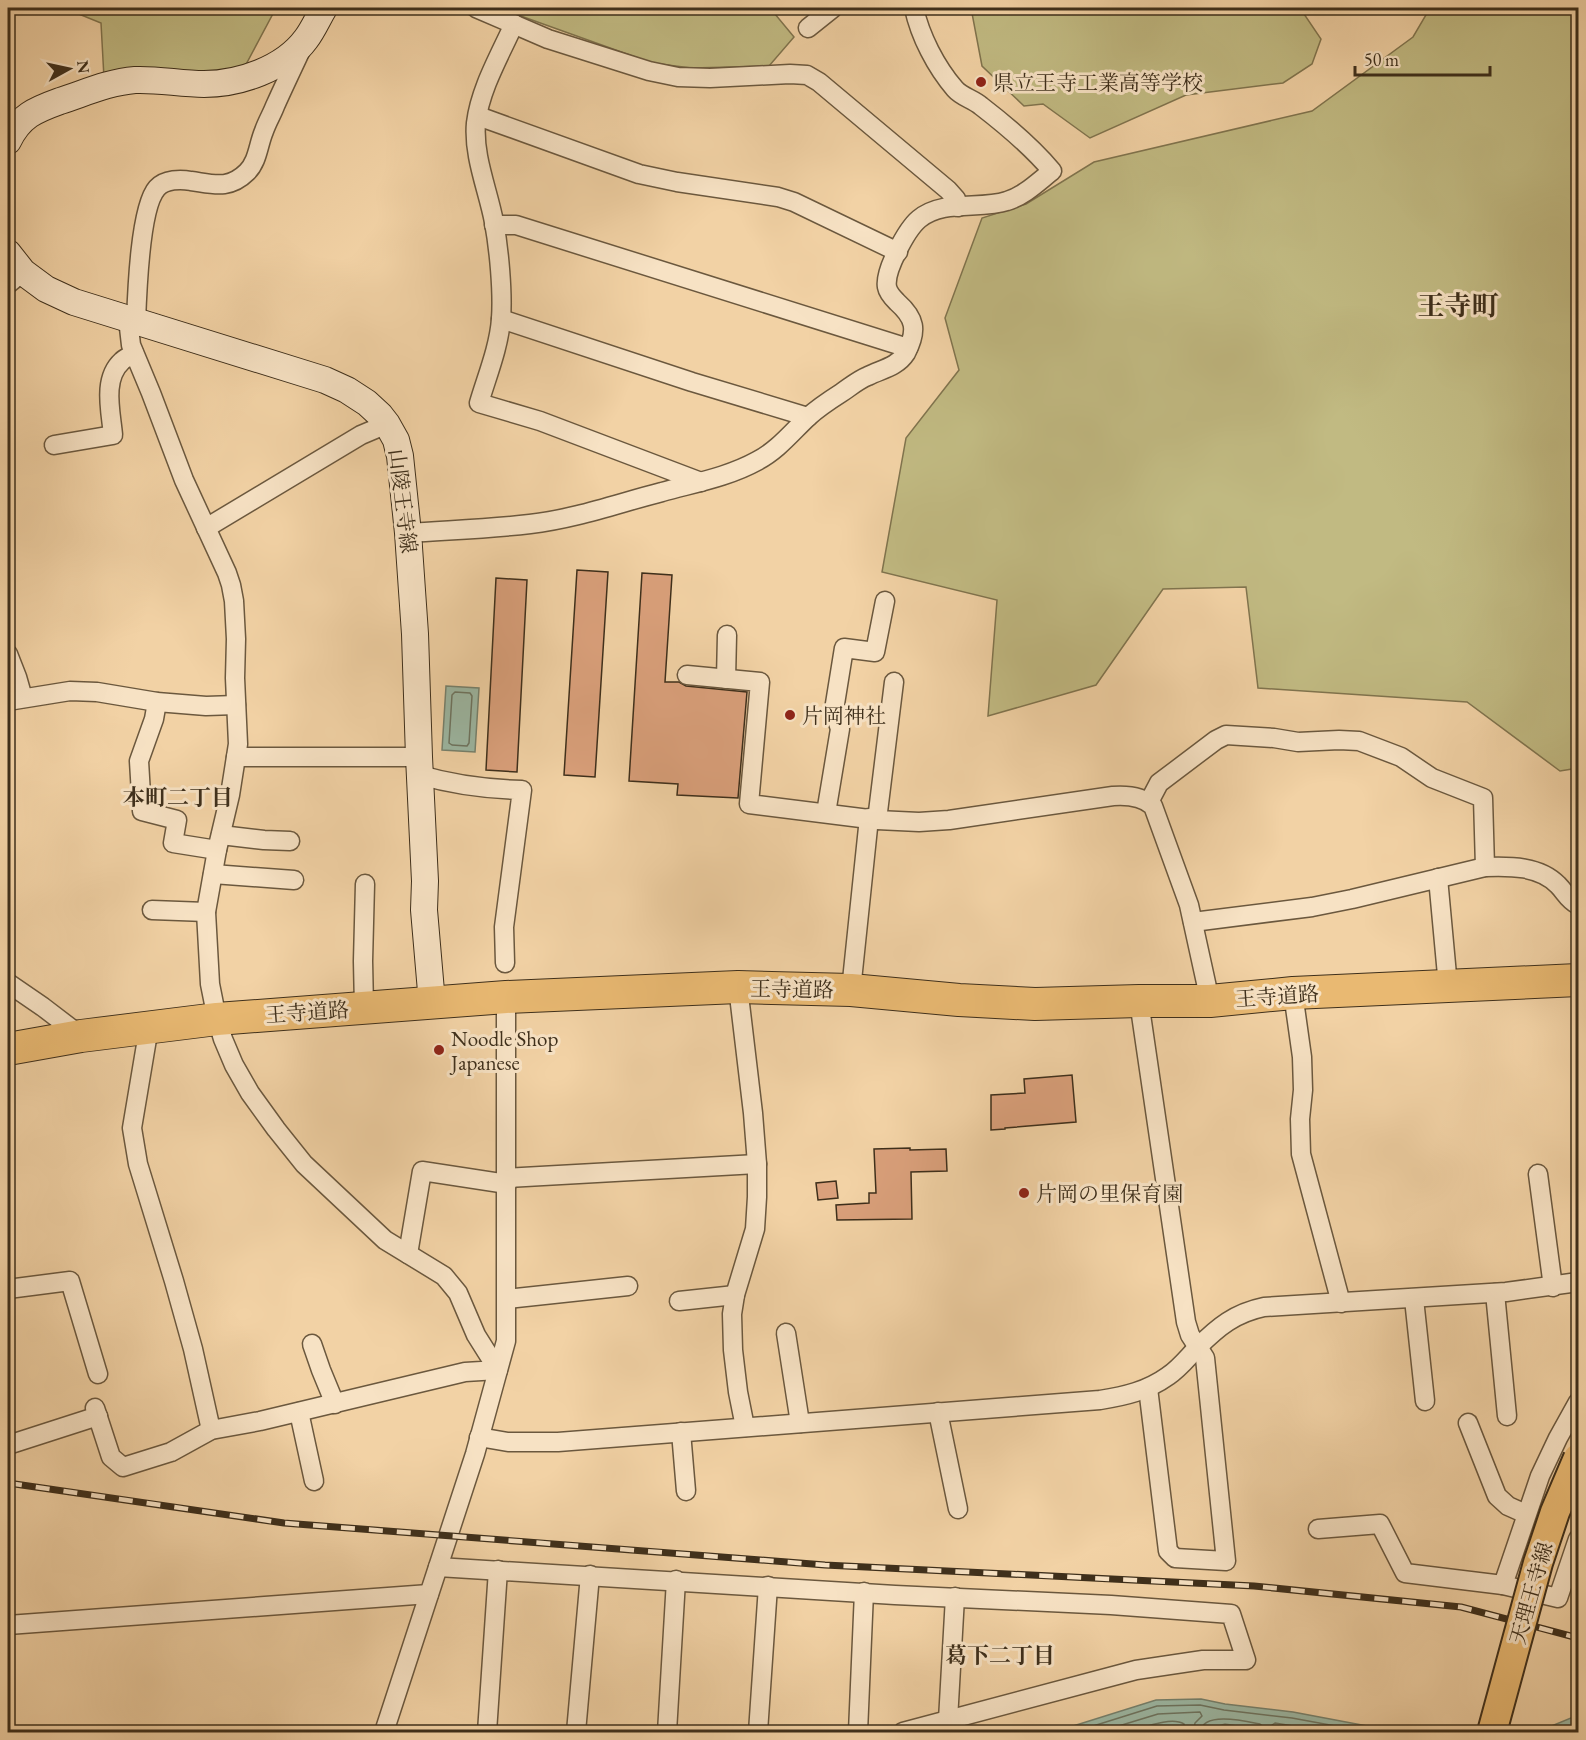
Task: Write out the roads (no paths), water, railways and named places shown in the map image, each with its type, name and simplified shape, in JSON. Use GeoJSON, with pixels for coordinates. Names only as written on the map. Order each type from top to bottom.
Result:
{"type":"FeatureCollection","features":[{"type":"Feature","properties":{"kind":"highway","name":"王寺道路"},"geometry":{"type":"LineString","coordinates":[[8,1049],[81,1036],[217,1019],[506,997],[738,987],[851,990],[1035,1004],[1210,1001],[1293,993],[1578,980]]}},
{"type":"Feature","properties":{"kind":"main road"},"geometry":{"type":"LineString","coordinates":[[10,133],[27,115],[114,82],[147,80],[202,84],[225,83],[270,68],[293,53],[306,39],[324,8]]}},
{"type":"Feature","properties":{"kind":"main road","name":"山陵王寺線"},"geometry":{"type":"LineString","coordinates":[[13,270],[74,302],[325,380],[367,403],[387,424],[396,440],[400,456],[408,533],[415,634],[425,881],[424,910],[432,1003]]}},
{"type":"Feature","properties":{"kind":"main road","name":"天理王寺線"},"geometry":{"type":"LineString","coordinates":[[1492,1732],[1538,1563],[1555,1512],[1578,1458]]}},
{"type":"Feature","properties":{"kind":"street"},"geometry":{"type":"LineString","coordinates":[[476,8],[548,39],[648,71],[678,77],[710,78],[807,75],[819,82],[948,190],[956,199],[958,207]]}},
{"type":"Feature","properties":{"kind":"street"},"geometry":{"type":"LineString","coordinates":[[808,28],[833,8]]}},
{"type":"Feature","properties":{"kind":"street"},"geometry":{"type":"LineString","coordinates":[[408,533],[531,524],[565,518],[721,476],[758,461],[779,446],[808,417],[854,384],[898,362],[908,348],[914,333],[913,321],[908,312],[892,297],[887,288],[887,280],[890,267],[918,220],[927,213],[941,209],[1006,202],[1023,194],[1052,171],[1037,153],[1006,125],[956,90],[940,69],[918,23],[914,8]]}},
{"type":"Feature","properties":{"kind":"street"},"geometry":{"type":"LineString","coordinates":[[514,24],[485,90],[478,116],[476,143],[494,225],[500,276],[501,319],[498,339],[479,403],[540,421],[701,482]]}},
{"type":"Feature","properties":{"kind":"street"},"geometry":{"type":"LineString","coordinates":[[306,39],[264,130],[256,158],[247,172],[228,184],[217,186],[190,180],[177,180],[167,182],[156,189],[148,203],[132,320],[131,345],[134,354],[152,393],[184,480],[227,573],[234,601],[238,744],[226,818],[206,912],[210,984],[217,1019],[230,1056],[250,1093],[304,1164],[385,1240],[444,1276],[458,1293],[476,1335],[498,1370]]}},
{"type":"Feature","properties":{"kind":"street"},"geometry":{"type":"LineString","coordinates":[[478,116],[639,174],[677,182],[778,196],[898,252]]}},
{"type":"Feature","properties":{"kind":"street"},"geometry":{"type":"LineString","coordinates":[[494,225],[516,225],[908,348]]}},
{"type":"Feature","properties":{"kind":"street"},"geometry":{"type":"LineString","coordinates":[[501,319],[692,382],[808,417]]}},
{"type":"Feature","properties":{"kind":"street"},"geometry":{"type":"LineString","coordinates":[[54,445],[113,435],[108,392],[111,378],[121,362],[134,354]]}},
{"type":"Feature","properties":{"kind":"street"},"geometry":{"type":"LineString","coordinates":[[206,528],[361,435],[387,424]]}},
{"type":"Feature","properties":{"kind":"street"},"geometry":{"type":"LineString","coordinates":[[826,813],[840,729],[834,710],[844,648],[875,652],[885,601]]}},
{"type":"Feature","properties":{"kind":"street"},"geometry":{"type":"LineString","coordinates":[[726,679],[727,635]]}},
{"type":"Feature","properties":{"kind":"street"},"geometry":{"type":"LineString","coordinates":[[8,654],[17,676],[15,700],[70,691],[97,692],[157,702],[206,706],[236,705]]}},
{"type":"Feature","properties":{"kind":"street"},"geometry":{"type":"LineString","coordinates":[[687,675],[760,682],[749,804],[873,819],[919,822],[949,820],[1121,796],[1137,797],[1149,802],[1153,806],[1189,905],[1210,1001]]}},
{"type":"Feature","properties":{"kind":"street"},"geometry":{"type":"LineString","coordinates":[[851,990],[873,819],[894,682]]}},
{"type":"Feature","properties":{"kind":"street"},"geometry":{"type":"LineString","coordinates":[[157,702],[154,719],[139,761],[142,811],[177,820],[173,843],[290,841]]}},
{"type":"Feature","properties":{"kind":"street"},"geometry":{"type":"LineString","coordinates":[[1149,802],[1160,783],[1216,740],[1226,735],[1298,742],[1359,741],[1401,757],[1432,778],[1483,798],[1485,867]]}},
{"type":"Feature","properties":{"kind":"street"},"geometry":{"type":"LineString","coordinates":[[236,757],[419,766],[450,784],[522,790],[504,927],[505,963]]}},
{"type":"Feature","properties":{"kind":"street"},"geometry":{"type":"LineString","coordinates":[[1194,922],[1312,907],[1485,867],[1500,866],[1539,872],[1550,878],[1569,900],[1578,905]]}},
{"type":"Feature","properties":{"kind":"street"},"geometry":{"type":"LineString","coordinates":[[213,874],[294,880]]}},
{"type":"Feature","properties":{"kind":"street"},"geometry":{"type":"LineString","coordinates":[[1438,878],[1448,986]]}},
{"type":"Feature","properties":{"kind":"street"},"geometry":{"type":"LineString","coordinates":[[364,1008],[365,884]]}},
{"type":"Feature","properties":{"kind":"street"},"geometry":{"type":"LineString","coordinates":[[152,910],[206,912]]}},
{"type":"Feature","properties":{"kind":"street"},"geometry":{"type":"LineString","coordinates":[[8,983],[81,1036]]}},
{"type":"Feature","properties":{"kind":"street"},"geometry":{"type":"LineString","coordinates":[[738,987],[757,1164],[755,1229],[735,1295],[732,1314],[733,1350],[745,1427]]}},
{"type":"Feature","properties":{"kind":"street"},"geometry":{"type":"LineString","coordinates":[[1293,993],[1302,1057],[1301,1154],[1341,1303]]}},
{"type":"Feature","properties":{"kind":"street"},"geometry":{"type":"LineString","coordinates":[[384,1732],[479,1437],[506,1341],[506,997]]}},
{"type":"Feature","properties":{"kind":"street"},"geometry":{"type":"LineString","coordinates":[[1140,1001],[1186,1322],[1190,1335],[1204,1359],[1226,1561],[1175,1558],[1168,1551],[1148,1388]]}},
{"type":"Feature","properties":{"kind":"street"},"geometry":{"type":"LineString","coordinates":[[148,1028],[132,1128],[138,1164],[193,1349],[211,1430]]}},
{"type":"Feature","properties":{"kind":"street"},"geometry":{"type":"LineString","coordinates":[[408,1254],[422,1171],[507,1181],[757,1164]]}},
{"type":"Feature","properties":{"kind":"street"},"geometry":{"type":"LineString","coordinates":[[1538,1174],[1553,1287]]}},
{"type":"Feature","properties":{"kind":"street"},"geometry":{"type":"LineString","coordinates":[[8,1289],[69,1281],[98,1374]]}},
{"type":"Feature","properties":{"kind":"street"},"geometry":{"type":"LineString","coordinates":[[479,1437],[532,1443],[1100,1400],[1126,1396],[1148,1388],[1168,1376],[1228,1320],[1247,1311],[1264,1307],[1495,1293],[1578,1282]]}},
{"type":"Feature","properties":{"kind":"street"},"geometry":{"type":"LineString","coordinates":[[507,1299],[628,1286]]}},
{"type":"Feature","properties":{"kind":"street"},"geometry":{"type":"LineString","coordinates":[[1495,1293],[1507,1416]]}},
{"type":"Feature","properties":{"kind":"street"},"geometry":{"type":"LineString","coordinates":[[679,1301],[735,1295]]}},
{"type":"Feature","properties":{"kind":"street"},"geometry":{"type":"LineString","coordinates":[[1414,1299],[1425,1401]]}},
{"type":"Feature","properties":{"kind":"street"},"geometry":{"type":"LineString","coordinates":[[786,1333],[800,1423]]}},
{"type":"Feature","properties":{"kind":"street"},"geometry":{"type":"LineString","coordinates":[[312,1344],[335,1404]]}},
{"type":"Feature","properties":{"kind":"street"},"geometry":{"type":"LineString","coordinates":[[8,1445],[97,1412],[111,1457],[123,1467],[171,1452],[211,1430],[335,1404],[465,1372],[498,1370]]}},
{"type":"Feature","properties":{"kind":"street"},"geometry":{"type":"LineString","coordinates":[[1503,1585],[1540,1476],[1578,1402]]}},
{"type":"Feature","properties":{"kind":"street"},"geometry":{"type":"LineString","coordinates":[[299,1412],[314,1481]]}},
{"type":"Feature","properties":{"kind":"street"},"geometry":{"type":"LineString","coordinates":[[939,1412],[958,1509]]}},
{"type":"Feature","properties":{"kind":"street"},"geometry":{"type":"LineString","coordinates":[[1468,1423],[1497,1496],[1508,1506],[1526,1514]]}},
{"type":"Feature","properties":{"kind":"street"},"geometry":{"type":"LineString","coordinates":[[681,1432],[686,1491]]}},
{"type":"Feature","properties":{"kind":"street"},"geometry":{"type":"LineString","coordinates":[[1318,1529],[1380,1524],[1405,1573],[1503,1585],[1558,1598],[1578,1539]]}},
{"type":"Feature","properties":{"kind":"street"},"geometry":{"type":"LineString","coordinates":[[438,1567],[864,1593],[1111,1605],[1231,1614],[1246,1660],[1203,1660],[1136,1670],[903,1732]]}},
{"type":"Feature","properties":{"kind":"street"},"geometry":{"type":"LineString","coordinates":[[487,1732],[498,1570]]}},
{"type":"Feature","properties":{"kind":"street"},"geometry":{"type":"LineString","coordinates":[[576,1732],[590,1575]]}},
{"type":"Feature","properties":{"kind":"street"},"geometry":{"type":"LineString","coordinates":[[667,1732],[676,1580]]}},
{"type":"Feature","properties":{"kind":"street"},"geometry":{"type":"LineString","coordinates":[[758,1732],[768,1586]]}},
{"type":"Feature","properties":{"kind":"street"},"geometry":{"type":"LineString","coordinates":[[858,1732],[864,1593]]}},
{"type":"Feature","properties":{"kind":"street"},"geometry":{"type":"LineString","coordinates":[[8,1625],[429,1594]]}},
{"type":"Feature","properties":{"kind":"street"},"geometry":{"type":"LineString","coordinates":[[948,1720],[955,1597]]}},
{"type":"Feature","properties":{"kind":"water"},"geometry":{"type":"Polygon","coordinates":[[[446,686],[479,688],[475,752],[442,750],[446,686]]]}},
{"type":"Feature","properties":{"kind":"water"},"geometry":{"type":"Polygon","coordinates":[[[1201,1699],[1293,1712],[1399,1732],[1274,1732],[1225,1724],[1198,1732],[1054,1732],[1156,1700],[1201,1699]]]}},
{"type":"Feature","properties":{"kind":"water"},"geometry":{"type":"Polygon","coordinates":[[[1578,1715],[1578,1732],[1537,1732],[1578,1715]]]}},
{"type":"Feature","properties":{"kind":"railway"},"geometry":{"type":"LineString","coordinates":[[8,1483],[284,1523],[825,1565],[1254,1586],[1461,1607],[1578,1638]]}},
{"type":"Feature","properties":{"kind":"place","name":"県立王寺工業高等学校"},"geometry":{"type":"Point","coordinates":[981,82]}},
{"type":"Feature","properties":{"kind":"place","name":"片岡神社"},"geometry":{"type":"Point","coordinates":[790,715]}},
{"type":"Feature","properties":{"kind":"place","name":"Noodle Shop Japanese"},"geometry":{"type":"Point","coordinates":[439,1050]}},
{"type":"Feature","properties":{"kind":"place","name":"片岡の里保育園"},"geometry":{"type":"Point","coordinates":[1024,1193]}},
{"type":"Feature","properties":{"kind":"district","name":"王寺町"},"geometry":{"type":"Point","coordinates":[1458,305]}},
{"type":"Feature","properties":{"kind":"district","name":"本町二丁目"},"geometry":{"type":"Point","coordinates":[178,797]}},
{"type":"Feature","properties":{"kind":"district","name":"葛下二丁目"},"geometry":{"type":"Point","coordinates":[1000,1655]}}]}
